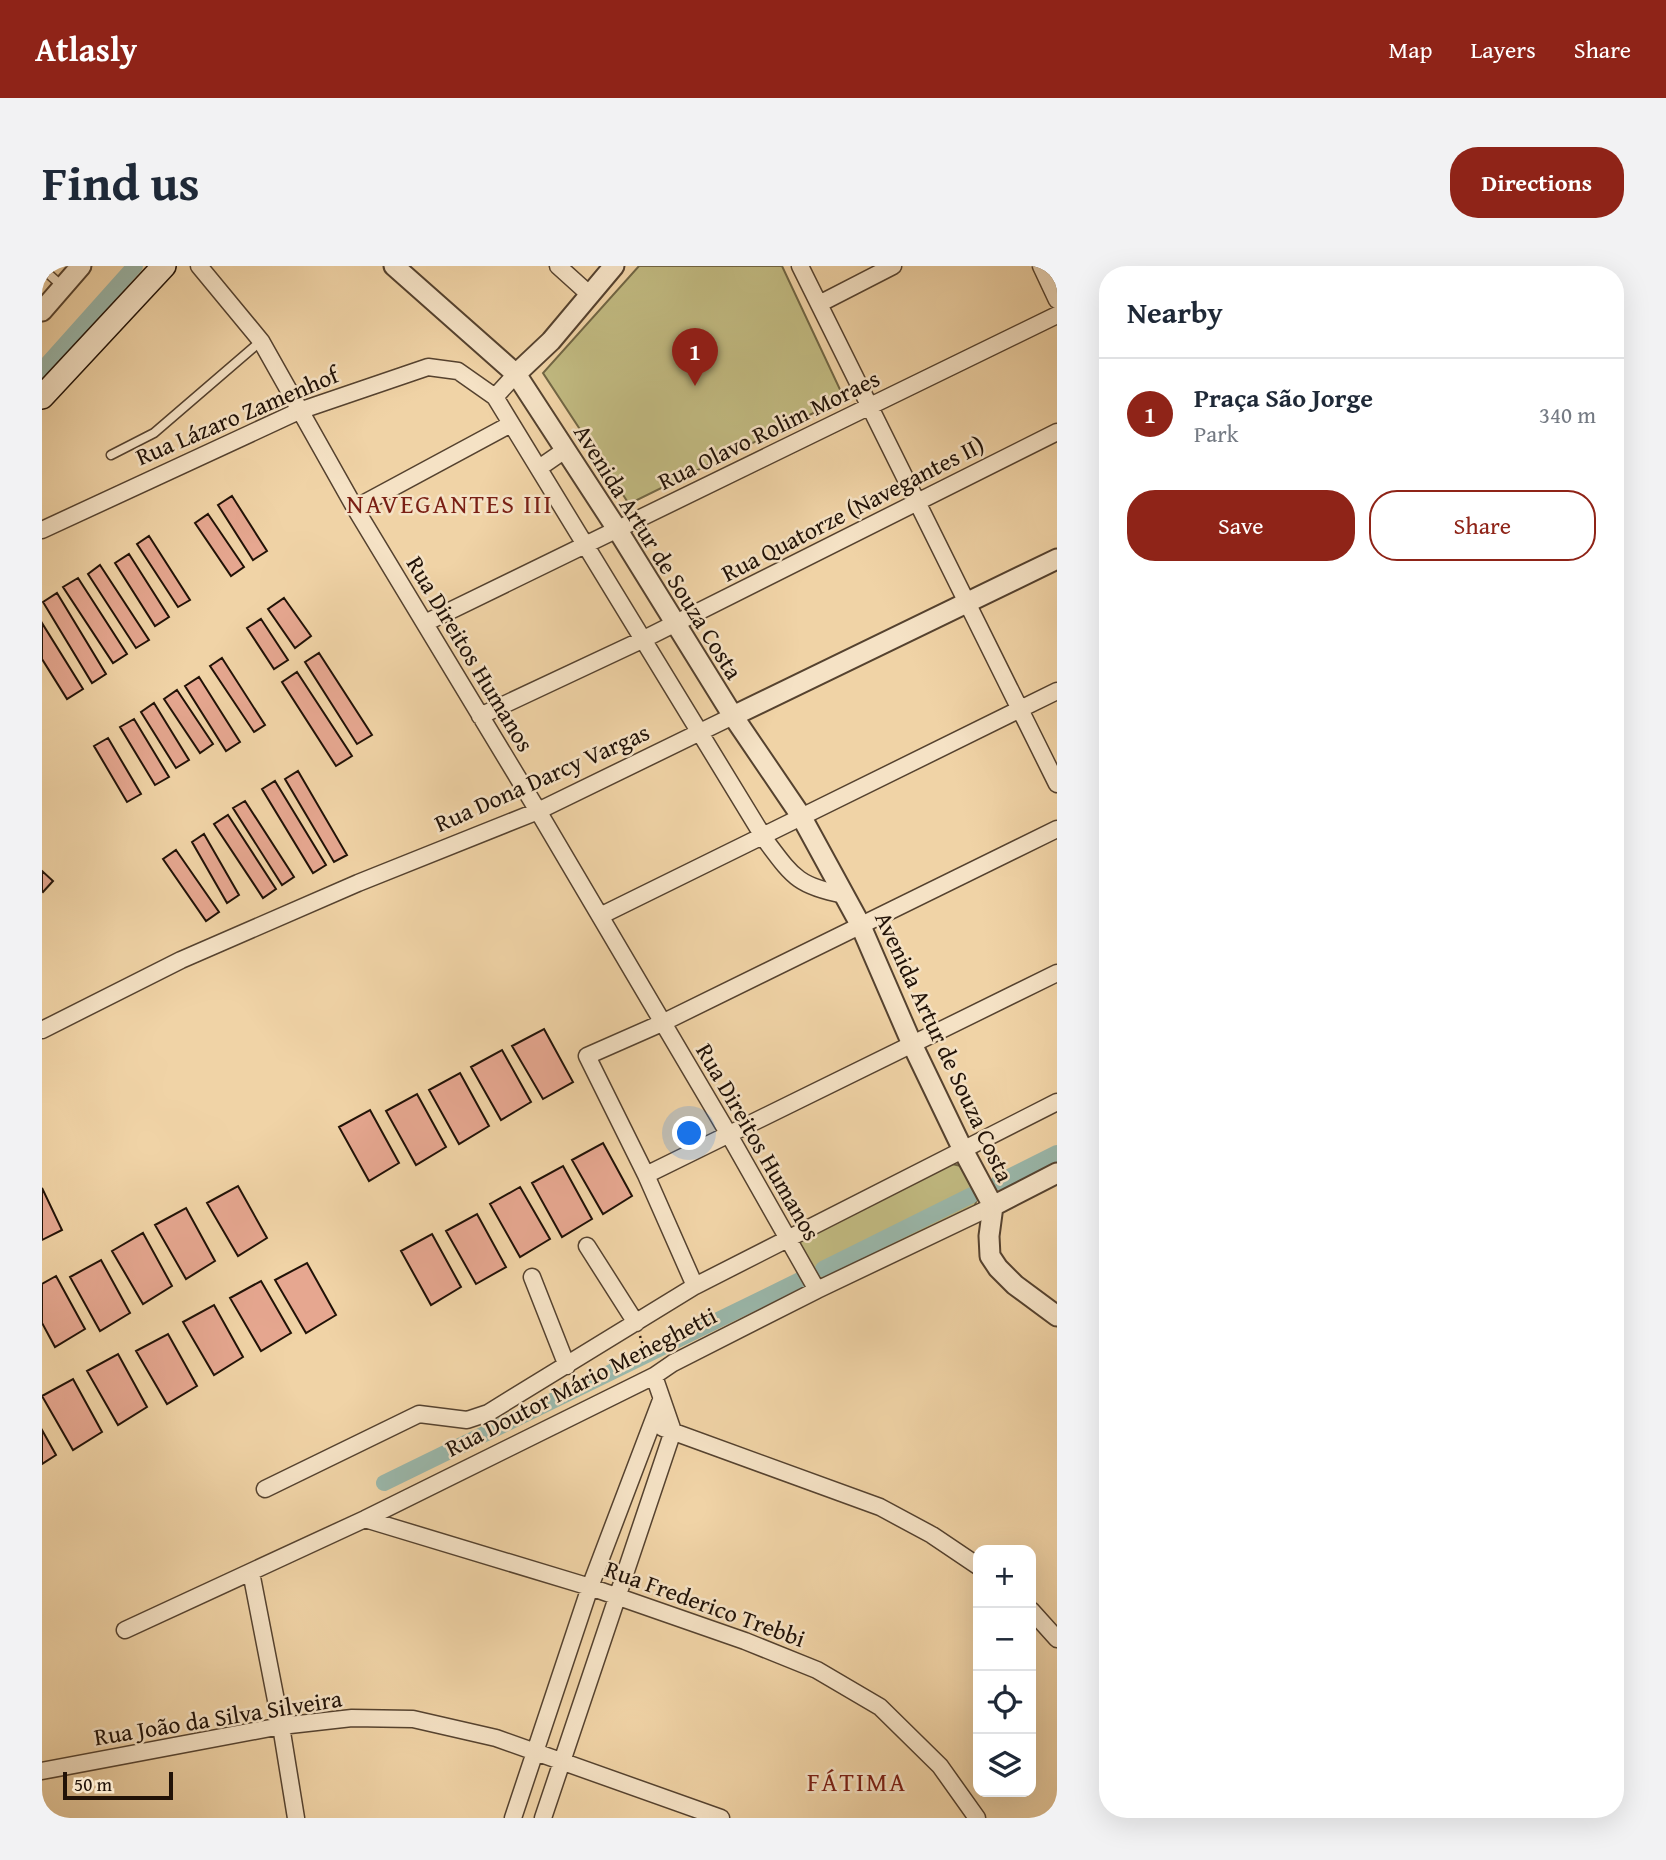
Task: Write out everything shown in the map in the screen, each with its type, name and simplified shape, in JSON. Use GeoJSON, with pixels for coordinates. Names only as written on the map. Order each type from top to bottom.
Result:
{"type":"FeatureCollection","features":[{"type":"Feature","properties":{"kind":"main road"},"geometry":{"type":"LineString","coordinates":[[42,397],[164,266]]}},
{"type":"Feature","properties":{"kind":"street"},"geometry":{"type":"LineString","coordinates":[[42,311],[81,266]]}},
{"type":"Feature","properties":{"kind":"street","name":"Rua Direitos Humanos"},"geometry":{"type":"LineString","coordinates":[[199,266],[261,341],[355,508],[538,811],[728,1133],[817,1290]]}},
{"type":"Feature","properties":{"kind":"street","name":"Avenida Artur de Souza Costa"},"geometry":{"type":"LineString","coordinates":[[394,266],[516,374],[617,529],[733,716],[801,816],[860,924],[912,1044],[993,1206],[989,1236],[990,1256],[1015,1284],[1057,1315]]}},
{"type":"Feature","properties":{"kind":"street"},"geometry":{"type":"LineString","coordinates":[[558,266],[589,294]]}},
{"type":"Feature","properties":{"kind":"street"},"geometry":{"type":"LineString","coordinates":[[495,397],[551,341],[614,266]]}},
{"type":"Feature","properties":{"kind":"street"},"geometry":{"type":"LineString","coordinates":[[800,266],[1057,784]]}},
{"type":"Feature","properties":{"kind":"street"},"geometry":{"type":"LineString","coordinates":[[819,304],[893,266]]}},
{"type":"Feature","properties":{"kind":"street"},"geometry":{"type":"LineString","coordinates":[[1041,266],[1057,300]]}},
{"type":"Feature","properties":{"kind":"street","name":"Rua Olavo Rolim Moraes"},"geometry":{"type":"LineString","coordinates":[[425,623],[1057,315]]}},
{"type":"Feature","properties":{"kind":"street","name":"Rua Lázaro Zamenhof"},"geometry":{"type":"LineString","coordinates":[[42,530],[299,411],[428,367],[458,371]]}},
{"type":"Feature","properties":{"kind":"street","name":"Avenida Artur de Souza Costa"},"geometry":{"type":"LineString","coordinates":[[458,371],[495,397],[766,841],[788,871],[804,885],[844,895]]}},
{"type":"Feature","properties":{"kind":"street"},"geometry":{"type":"LineString","coordinates":[[355,508],[512,424]]}},
{"type":"Feature","properties":{"kind":"street","name":"Rua Quatorze (Navegantes II)"},"geometry":{"type":"LineString","coordinates":[[480,716],[644,639],[1057,432]]}},
{"type":"Feature","properties":{"kind":"street"},"geometry":{"type":"LineString","coordinates":[[539,468],[565,450]]}},
{"type":"Feature","properties":{"kind":"street","name":"Rua Dona Darcy Vargas"},"geometry":{"type":"LineString","coordinates":[[42,1030],[193,955],[358,883],[538,811],[1057,559]]}},
{"type":"Feature","properties":{"kind":"street"},"geometry":{"type":"LineString","coordinates":[[600,916],[1057,691]]}},
{"type":"Feature","properties":{"kind":"street"},"geometry":{"type":"LineString","coordinates":[[695,1286],[646,1175],[587,1056],[662,1023],[1057,829]]}},
{"type":"Feature","properties":{"kind":"street"},"geometry":{"type":"LineString","coordinates":[[646,1175],[1057,973]]}},
{"type":"Feature","properties":{"kind":"street","name":"Rua Doutor Mário Meneghetti"},"geometry":{"type":"LineString","coordinates":[[265,1489],[419,1414],[467,1420],[488,1413],[695,1286],[1057,1102]]}},
{"type":"Feature","properties":{"kind":"street","name":"Rua Doutor Mário Meneghetti"},"geometry":{"type":"LineString","coordinates":[[125,1630],[365,1519],[651,1369],[673,1363],[1057,1173]]}},
{"type":"Feature","properties":{"kind":"street"},"geometry":{"type":"LineString","coordinates":[[587,1246],[636,1323]]}},
{"type":"Feature","properties":{"kind":"street"},"geometry":{"type":"LineString","coordinates":[[532,1277],[567,1366]]}},
{"type":"Feature","properties":{"kind":"street"},"geometry":{"type":"LineString","coordinates":[[543,1818],[615,1597],[673,1431],[651,1369]]}},
{"type":"Feature","properties":{"kind":"street"},"geometry":{"type":"LineString","coordinates":[[513,1818],[590,1587],[661,1400]]}},
{"type":"Feature","properties":{"kind":"street"},"geometry":{"type":"LineString","coordinates":[[651,1425],[880,1507],[932,1535],[973,1563]]}},
{"type":"Feature","properties":{"kind":"street","name":"Rua Frederico Trebbi"},"geometry":{"type":"LineString","coordinates":[[365,1519],[590,1587],[745,1641],[817,1670],[880,1707],[940,1766],[977,1818]]}},
{"type":"Feature","properties":{"kind":"street"},"geometry":{"type":"LineString","coordinates":[[251,1572],[296,1818]]}},
{"type":"Feature","properties":{"kind":"street"},"geometry":{"type":"LineString","coordinates":[[1036,1615],[1057,1639]]}},
{"type":"Feature","properties":{"kind":"street","name":"Rua João da Silva Silveira"},"geometry":{"type":"LineString","coordinates":[[42,1771],[281,1726],[352,1718],[413,1719],[496,1738],[721,1818]]}},
{"type":"Feature","properties":{"kind":"lane"},"geometry":{"type":"LineString","coordinates":[[42,268],[63,287]]}},
{"type":"Feature","properties":{"kind":"lane"},"geometry":{"type":"LineString","coordinates":[[111,455],[154,433],[261,341]]}},
{"type":"Feature","properties":{"kind":"path"},"geometry":{"type":"LineString","coordinates":[[644,1347],[651,1369]]}},
{"type":"Feature","properties":{"kind":"shaded area"},"geometry":{"type":"Polygon","coordinates":[[[639,266],[782,266],[844,398],[629,504],[543,373],[639,266]]]}},
{"type":"Feature","properties":{"kind":"shaded area"},"geometry":{"type":"Polygon","coordinates":[[[952,1164],[961,1166],[973,1186],[976,1197],[974,1207],[821,1279],[817,1277],[799,1244],[801,1240],[952,1164]]]}},
{"type":"Feature","properties":{"kind":"building"},"geometry":{"type":"Polygon","coordinates":[[[232,496],[267,551],[253,560],[218,505],[232,496]]]}},
{"type":"Feature","properties":{"kind":"building"},"geometry":{"type":"Polygon","coordinates":[[[208,514],[244,567],[231,576],[195,523],[208,514]]]}},
{"type":"Feature","properties":{"kind":"building"},"geometry":{"type":"Polygon","coordinates":[[[149,536],[190,600],[178,607],[137,544],[149,536]]]}},
{"type":"Feature","properties":{"kind":"building"},"geometry":{"type":"Polygon","coordinates":[[[129,554],[169,617],[155,626],[115,563],[129,554]]]}},
{"type":"Feature","properties":{"kind":"building"},"geometry":{"type":"Polygon","coordinates":[[[100,565],[149,640],[136,648],[88,574],[100,565]]]}},
{"type":"Feature","properties":{"kind":"building"},"geometry":{"type":"Polygon","coordinates":[[[78,578],[127,654],[113,663],[63,587],[78,578]]]}},
{"type":"Feature","properties":{"kind":"building"},"geometry":{"type":"Polygon","coordinates":[[[57,593],[106,674],[92,683],[43,602],[57,593]]]}},
{"type":"Feature","properties":{"kind":"building"},"geometry":{"type":"Polygon","coordinates":[[[284,598],[311,636],[295,648],[268,609],[284,598]]]}},
{"type":"Feature","properties":{"kind":"building"},"geometry":{"type":"Polygon","coordinates":[[[261,619],[288,660],[274,669],[247,628],[261,619]]]}},
{"type":"Feature","properties":{"kind":"building"},"geometry":{"type":"Polygon","coordinates":[[[42,623],[83,689],[67,699],[42,659],[42,623]]]}},
{"type":"Feature","properties":{"kind":"building"},"geometry":{"type":"Polygon","coordinates":[[[319,653],[372,735],[357,744],[305,662],[319,653]]]}},
{"type":"Feature","properties":{"kind":"building"},"geometry":{"type":"Polygon","coordinates":[[[222,658],[265,725],[254,732],[210,666],[222,658]]]}},
{"type":"Feature","properties":{"kind":"building"},"geometry":{"type":"Polygon","coordinates":[[[297,672],[352,756],[336,766],[282,682],[297,672]]]}},
{"type":"Feature","properties":{"kind":"building"},"geometry":{"type":"Polygon","coordinates":[[[199,677],[240,742],[226,751],[185,686],[199,677]]]}},
{"type":"Feature","properties":{"kind":"building"},"geometry":{"type":"Polygon","coordinates":[[[177,690],[213,744],[200,753],[164,699],[177,690]]]}},
{"type":"Feature","properties":{"kind":"building"},"geometry":{"type":"Polygon","coordinates":[[[154,703],[189,760],[176,768],[141,712],[154,703]]]}},
{"type":"Feature","properties":{"kind":"building"},"geometry":{"type":"Polygon","coordinates":[[[134,719],[169,777],[155,785],[120,727],[134,719]]]}},
{"type":"Feature","properties":{"kind":"building"},"geometry":{"type":"Polygon","coordinates":[[[108,738],[141,794],[127,802],[94,746],[108,738]]]}},
{"type":"Feature","properties":{"kind":"building"},"geometry":{"type":"Polygon","coordinates":[[[298,771],[347,855],[334,862],[285,779],[298,771]]]}},
{"type":"Feature","properties":{"kind":"building"},"geometry":{"type":"Polygon","coordinates":[[[275,781],[326,865],[313,873],[262,789],[275,781]]]}},
{"type":"Feature","properties":{"kind":"building"},"geometry":{"type":"Polygon","coordinates":[[[245,801],[294,877],[282,885],[233,808],[245,801]]]}},
{"type":"Feature","properties":{"kind":"building"},"geometry":{"type":"Polygon","coordinates":[[[228,815],[276,889],[263,898],[214,824],[228,815]]]}},
{"type":"Feature","properties":{"kind":"building"},"geometry":{"type":"Polygon","coordinates":[[[204,834],[239,895],[227,903],[192,842],[204,834]]]}},
{"type":"Feature","properties":{"kind":"building"},"geometry":{"type":"Polygon","coordinates":[[[176,850],[219,912],[206,921],[163,859],[176,850]]]}},
{"type":"Feature","properties":{"kind":"building"},"geometry":{"type":"Polygon","coordinates":[[[42,871],[53,881],[43,892],[42,891],[42,871]]]}},
{"type":"Feature","properties":{"kind":"building"},"geometry":{"type":"Polygon","coordinates":[[[544,1029],[573,1082],[543,1099],[512,1046],[544,1029]]]}},
{"type":"Feature","properties":{"kind":"building"},"geometry":{"type":"Polygon","coordinates":[[[502,1050],[531,1102],[501,1120],[471,1067],[502,1050]]]}},
{"type":"Feature","properties":{"kind":"building"},"geometry":{"type":"Polygon","coordinates":[[[460,1073],[489,1126],[459,1144],[429,1090],[460,1073]]]}},
{"type":"Feature","properties":{"kind":"building"},"geometry":{"type":"Polygon","coordinates":[[[417,1094],[446,1147],[416,1165],[386,1111],[417,1094]]]}},
{"type":"Feature","properties":{"kind":"building"},"geometry":{"type":"Polygon","coordinates":[[[370,1110],[399,1163],[369,1181],[339,1127],[370,1110]]]}},
{"type":"Feature","properties":{"kind":"building"},"geometry":{"type":"Polygon","coordinates":[[[603,1143],[632,1196],[603,1214],[572,1160],[603,1143]]]}},
{"type":"Feature","properties":{"kind":"building"},"geometry":{"type":"Polygon","coordinates":[[[563,1166],[592,1219],[562,1237],[532,1183],[563,1166]]]}},
{"type":"Feature","properties":{"kind":"building"},"geometry":{"type":"Polygon","coordinates":[[[238,1186],[267,1238],[238,1256],[207,1203],[238,1186]]]}},
{"type":"Feature","properties":{"kind":"building"},"geometry":{"type":"Polygon","coordinates":[[[520,1187],[550,1239],[520,1257],[490,1204],[520,1187]]]}},
{"type":"Feature","properties":{"kind":"building"},"geometry":{"type":"Polygon","coordinates":[[[42,1188],[62,1230],[42,1240],[42,1188]]]}},
{"type":"Feature","properties":{"kind":"building"},"geometry":{"type":"Polygon","coordinates":[[[186,1208],[215,1261],[186,1279],[155,1225],[186,1208]]]}},
{"type":"Feature","properties":{"kind":"building"},"geometry":{"type":"Polygon","coordinates":[[[477,1214],[506,1267],[476,1284],[446,1231],[477,1214]]]}},
{"type":"Feature","properties":{"kind":"building"},"geometry":{"type":"Polygon","coordinates":[[[143,1233],[172,1286],[143,1304],[112,1251],[143,1233]]]}},
{"type":"Feature","properties":{"kind":"building"},"geometry":{"type":"Polygon","coordinates":[[[432,1234],[461,1287],[431,1305],[401,1251],[432,1234]]]}},
{"type":"Feature","properties":{"kind":"building"},"geometry":{"type":"Polygon","coordinates":[[[101,1260],[130,1313],[100,1331],[70,1277],[101,1260]]]}},
{"type":"Feature","properties":{"kind":"building"},"geometry":{"type":"Polygon","coordinates":[[[307,1263],[336,1315],[306,1333],[275,1280],[307,1263]]]}},
{"type":"Feature","properties":{"kind":"building"},"geometry":{"type":"Polygon","coordinates":[[[56,1276],[85,1329],[55,1347],[42,1323],[42,1284],[56,1276]]]}},
{"type":"Feature","properties":{"kind":"building"},"geometry":{"type":"Polygon","coordinates":[[[261,1281],[291,1333],[261,1351],[230,1298],[261,1281]]]}},
{"type":"Feature","properties":{"kind":"building"},"geometry":{"type":"Polygon","coordinates":[[[214,1305],[243,1357],[214,1375],[183,1322],[214,1305]]]}},
{"type":"Feature","properties":{"kind":"building"},"geometry":{"type":"Polygon","coordinates":[[[168,1334],[197,1386],[167,1404],[136,1351],[168,1334]]]}},
{"type":"Feature","properties":{"kind":"building"},"geometry":{"type":"Polygon","coordinates":[[[118,1354],[147,1407],[118,1425],[87,1371],[118,1354]]]}},
{"type":"Feature","properties":{"kind":"building"},"geometry":{"type":"Polygon","coordinates":[[[73,1379],[102,1432],[73,1450],[42,1396],[73,1379]]]}},
{"type":"Feature","properties":{"kind":"building"},"geometry":{"type":"Polygon","coordinates":[[[42,1430],[56,1455],[42,1464],[42,1430]]]}},
{"type":"Feature","properties":{"kind":"waterway"},"geometry":{"type":"LineString","coordinates":[[42,370],[135,266]]}},
{"type":"Feature","properties":{"kind":"waterway"},"geometry":{"type":"LineString","coordinates":[[999,1182],[1057,1153]]}},
{"type":"Feature","properties":{"kind":"waterway"},"geometry":{"type":"LineString","coordinates":[[823,1269],[972,1195]]}},
{"type":"Feature","properties":{"kind":"waterway"},"geometry":{"type":"LineString","coordinates":[[384,1483],[800,1280]]}},
{"type":"Feature","properties":{"kind":"place","name":"Praça São Jorge"},"geometry":{"type":"Point","coordinates":[695,386]}},
{"type":"Feature","properties":{"kind":"district","name":"NAVEGANTES III"},"geometry":{"type":"Point","coordinates":[450,504]}},
{"type":"Feature","properties":{"kind":"district","name":"FÁTIMA"},"geometry":{"type":"Point","coordinates":[857,1782]}}]}
